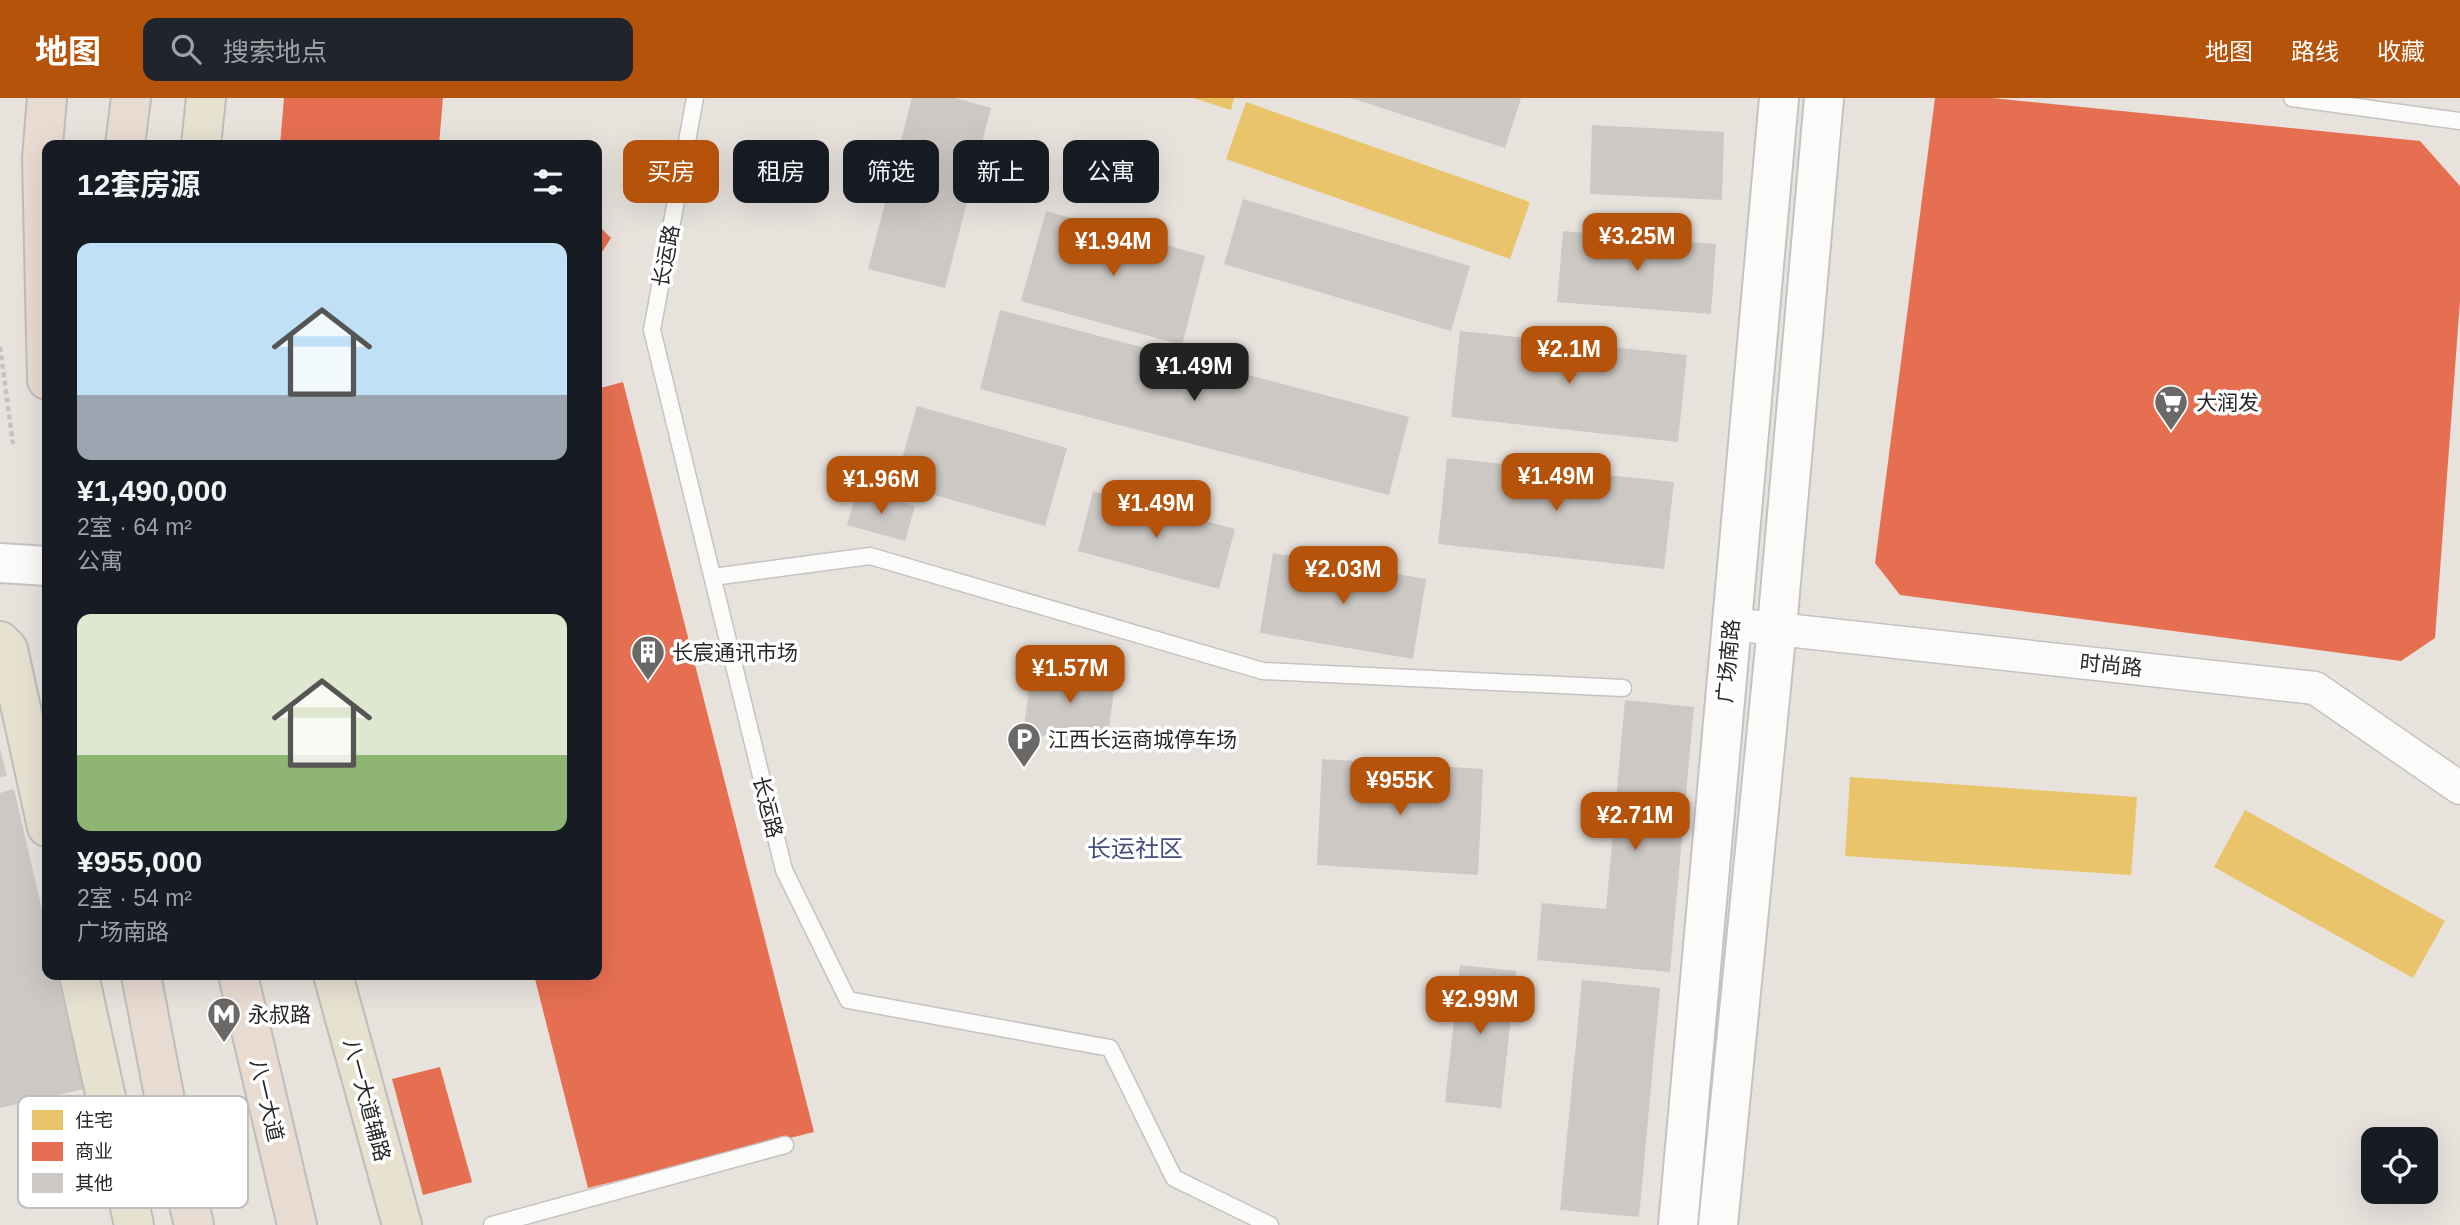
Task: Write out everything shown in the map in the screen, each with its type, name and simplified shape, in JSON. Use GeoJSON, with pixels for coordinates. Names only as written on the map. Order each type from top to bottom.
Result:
{"type":"FeatureCollection","features":[{"type":"Feature","properties":{"kind":"highway"},"geometry":{"type":"LineString","coordinates":[[44,140],[47,98]]}},
{"type":"Feature","properties":{"kind":"highway"},"geometry":{"type":"LineString","coordinates":[[126,140],[131,98]]}},
{"type":"Feature","properties":{"kind":"highway"},"geometry":{"type":"LineString","coordinates":[[142,980],[164,1096]]}},
{"type":"Feature","properties":{"kind":"highway","name":"八一大道"},"geometry":{"type":"LineString","coordinates":[[239,980],[297,1225]]}},
{"type":"Feature","properties":{"kind":"main road"},"geometry":{"type":"LineString","coordinates":[[202,140],[206,98]]}},
{"type":"Feature","properties":{"kind":"main road"},"geometry":{"type":"LineString","coordinates":[[0,641],[9,649],[42,804]]}},
{"type":"Feature","properties":{"kind":"main road"},"geometry":{"type":"LineString","coordinates":[[80,980],[106,1096]]}},
{"type":"Feature","properties":{"kind":"main road","name":"八一大道辅路"},"geometry":{"type":"LineString","coordinates":[[334,980],[402,1225]]}},
{"type":"Feature","properties":{"kind":"street","name":"广场南路"},"geometry":{"type":"LineString","coordinates":[[1678,1225],[1779,98]]}},
{"type":"Feature","properties":{"kind":"street"},"geometry":{"type":"LineString","coordinates":[[1718,1225],[1777,627],[1824,98]]}},
{"type":"Feature","properties":{"kind":"street"},"geometry":{"type":"LineString","coordinates":[[0,563],[42,566]]}},
{"type":"Feature","properties":{"kind":"street","name":"时尚路"},"geometry":{"type":"LineString","coordinates":[[1731,624],[2315,688],[2460,788]]}},
{"type":"Feature","properties":{"kind":"lane","name":"长运路"},"geometry":{"type":"LineString","coordinates":[[695,98],[652,330],[783,870],[848,1000],[1111,1048],[1174,1178],[1270,1225]]}},
{"type":"Feature","properties":{"kind":"lane"},"geometry":{"type":"LineString","coordinates":[[2292,98],[2460,121]]}},
{"type":"Feature","properties":{"kind":"lane"},"geometry":{"type":"LineString","coordinates":[[713,578],[870,556],[1263,671],[1623,688]]}},
{"type":"Feature","properties":{"kind":"lane"},"geometry":{"type":"LineString","coordinates":[[492,1225],[785,1144]]}},
{"type":"Feature","properties":{"kind":"path"},"geometry":{"type":"LineString","coordinates":[[0,346],[13,444]]}},
{"type":"Feature","properties":{"kind":"building: 住宅"},"geometry":{"type":"Polygon","coordinates":[[[1193,98],[1234,98],[1231,110],[1193,98]]]}},
{"type":"Feature","properties":{"kind":"building: 住宅"},"geometry":{"type":"Polygon","coordinates":[[[1246,102],[1530,202],[1510,259],[1226,159],[1246,102]]]}},
{"type":"Feature","properties":{"kind":"building: 住宅"},"geometry":{"type":"Polygon","coordinates":[[[1850,777],[2137,797],[2131,875],[1845,856],[1850,777]]]}},
{"type":"Feature","properties":{"kind":"building: 住宅"},"geometry":{"type":"Polygon","coordinates":[[[2245,810],[2445,921],[2413,978],[2214,867],[2245,810]]]}},
{"type":"Feature","properties":{"kind":"building: 商业"},"geometry":{"type":"Polygon","coordinates":[[[284,98],[443,98],[439,140],[280,140],[284,98]]]}},
{"type":"Feature","properties":{"kind":"building: 商业","name":"大润发"},"geometry":{"type":"Polygon","coordinates":[[[1935,98],[1992,98],[2420,141],[2460,186],[2460,301],[2435,638],[2401,661],[1900,595],[1875,563],[1935,98]]]}},
{"type":"Feature","properties":{"kind":"building: 商业"},"geometry":{"type":"Polygon","coordinates":[[[602,229],[611,238],[602,252],[602,229]]]}},
{"type":"Feature","properties":{"kind":"building: 商业","name":"长宸通讯市场"},"geometry":{"type":"Polygon","coordinates":[[[623,382],[814,1132],[588,1188],[535,980],[602,980],[602,388],[623,382]]]}},
{"type":"Feature","properties":{"kind":"building: 商业"},"geometry":{"type":"Polygon","coordinates":[[[440,1067],[472,1182],[423,1195],[392,1079],[440,1067]]]}},
{"type":"Feature","properties":{"kind":"building: 其他"},"geometry":{"type":"Polygon","coordinates":[[[912,98],[955,98],[991,108],[983,140],[953,140],[953,203],[967,203],[945,288],[868,269],[885,203],[939,203],[939,140],[901,140],[912,98]]]}},
{"type":"Feature","properties":{"kind":"building: 其他"},"geometry":{"type":"Polygon","coordinates":[[[1351,98],[1521,98],[1505,148],[1351,98]]]}},
{"type":"Feature","properties":{"kind":"building: 其他"},"geometry":{"type":"Polygon","coordinates":[[[1592,125],[1724,132],[1722,200],[1590,194],[1592,125]]]}},
{"type":"Feature","properties":{"kind":"building: 其他"},"geometry":{"type":"Polygon","coordinates":[[[1243,199],[1470,266],[1451,331],[1224,264],[1243,199]]]}},
{"type":"Feature","properties":{"kind":"building: 其他"},"geometry":{"type":"Polygon","coordinates":[[[1046,211],[1205,256],[1182,345],[1021,301],[1046,211]]]}},
{"type":"Feature","properties":{"kind":"building: 其他"},"geometry":{"type":"Polygon","coordinates":[[[1563,231],[1716,244],[1711,314],[1557,302],[1563,231]]]}},
{"type":"Feature","properties":{"kind":"building: 其他"},"geometry":{"type":"Polygon","coordinates":[[[1000,310],[1409,417],[1389,495],[980,389],[1000,310]]]}},
{"type":"Feature","properties":{"kind":"building: 其他"},"geometry":{"type":"Polygon","coordinates":[[[1460,331],[1687,355],[1678,442],[1451,417],[1460,331]]]}},
{"type":"Feature","properties":{"kind":"building: 其他"},"geometry":{"type":"Polygon","coordinates":[[[917,406],[1067,448],[1045,526],[895,484],[917,406]]]}},
{"type":"Feature","properties":{"kind":"building: 其他"},"geometry":{"type":"Polygon","coordinates":[[[1447,458],[1674,482],[1664,569],[1438,544],[1447,458]]]}},
{"type":"Feature","properties":{"kind":"building: 其他"},"geometry":{"type":"Polygon","coordinates":[[[857,490],[915,506],[905,541],[847,525],[857,490]]]}},
{"type":"Feature","properties":{"kind":"building: 其他"},"geometry":{"type":"Polygon","coordinates":[[[1093,491],[1235,529],[1219,589],[1078,551],[1093,491]]]}},
{"type":"Feature","properties":{"kind":"building: 其他"},"geometry":{"type":"Polygon","coordinates":[[[1273,553],[1426,579],[1413,659],[1260,633],[1273,553]]]}},
{"type":"Feature","properties":{"kind":"building: 其他"},"geometry":{"type":"Polygon","coordinates":[[[1032,667],[1116,674],[1107,743],[1023,734],[1032,667]]]}},
{"type":"Feature","properties":{"kind":"building: 其他"},"geometry":{"type":"Polygon","coordinates":[[[1625,700],[1694,707],[1670,972],[1537,960],[1542,903],[1606,909],[1625,700]]]}},
{"type":"Feature","properties":{"kind":"building: 其他"},"geometry":{"type":"Polygon","coordinates":[[[0,749],[7,776],[0,777],[0,749]]]}},
{"type":"Feature","properties":{"kind":"building: 其他"},"geometry":{"type":"Polygon","coordinates":[[[1322,759],[1483,769],[1478,875],[1317,865],[1322,759]]]}},
{"type":"Feature","properties":{"kind":"building: 其他"},"geometry":{"type":"Polygon","coordinates":[[[14,789],[42,909],[42,980],[58,980],[84,1089],[53,1096],[18,1096],[18,1104],[0,1108],[0,793],[14,789]]]}},
{"type":"Feature","properties":{"kind":"building: 其他"},"geometry":{"type":"Polygon","coordinates":[[[1460,965],[1516,971],[1501,1108],[1445,1102],[1460,965]]]}},
{"type":"Feature","properties":{"kind":"building: 其他"},"geometry":{"type":"Polygon","coordinates":[[[1582,980],[1660,988],[1639,1217],[1560,1210],[1582,980]]]}},
{"type":"Feature","properties":{"kind":"place","name":"大润发"},"geometry":{"type":"Point","coordinates":[2171,432]}},
{"type":"Feature","properties":{"kind":"place","name":"长宸通讯市场"},"geometry":{"type":"Point","coordinates":[648,682]}},
{"type":"Feature","properties":{"kind":"place","name":"江西长运商城停车场"},"geometry":{"type":"Point","coordinates":[1024,769]}},
{"type":"Feature","properties":{"kind":"place","name":"永叔路"},"geometry":{"type":"Point","coordinates":[224,1044]}},
{"type":"Feature","properties":{"kind":"district","name":"长运社区"},"geometry":{"type":"Point","coordinates":[1135,848]}}]}
